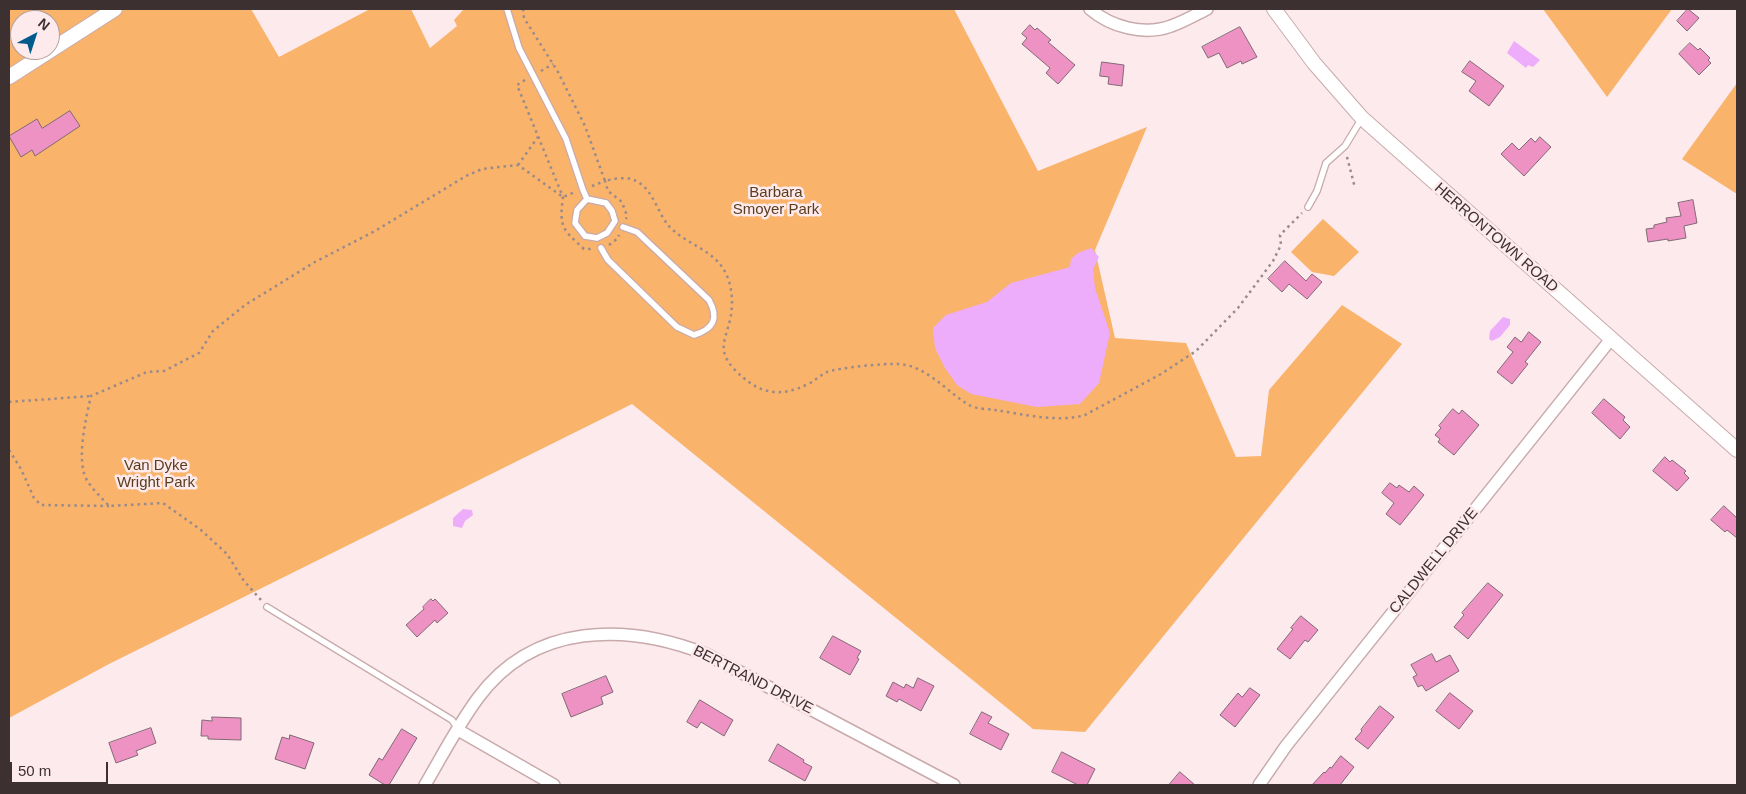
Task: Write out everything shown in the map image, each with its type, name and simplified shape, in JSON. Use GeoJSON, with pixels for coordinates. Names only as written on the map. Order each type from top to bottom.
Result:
{"type":"FeatureCollection","features":[{"type":"Feature","properties":{"kind":"street"},"geometry":{"type":"LineString","coordinates":[[9,77],[115,9]]}},
{"type":"Feature","properties":{"kind":"street"},"geometry":{"type":"LineString","coordinates":[[1090,9],[1099,17],[1114,25],[1152,30],[1171,26],[1207,9]]}},
{"type":"Feature","properties":{"kind":"street","name":"HERRONTOWN ROAD"},"geometry":{"type":"LineString","coordinates":[[1274,9],[1314,63],[1362,118],[1737,450]]}},
{"type":"Feature","properties":{"kind":"street","name":"CALDWELL DRIVE"},"geometry":{"type":"LineString","coordinates":[[1258,785],[1286,746],[1611,339]]}},
{"type":"Feature","properties":{"kind":"street","name":"BERTRAND DRIVE"},"geometry":{"type":"LineString","coordinates":[[425,785],[479,697],[495,678],[517,660],[552,642],[572,637],[602,634],[631,634],[655,638],[683,645],[706,654],[954,785]]}},
{"type":"Feature","properties":{"kind":"street"},"geometry":{"type":"LineString","coordinates":[[458,730],[554,785]]}},
{"type":"Feature","properties":{"kind":"lane"},"geometry":{"type":"LineString","coordinates":[[507,9],[519,48],[566,139],[582,190],[587,199],[606,203],[612,211],[615,221],[607,233],[597,238],[585,236],[575,224],[577,210],[587,199]]}},
{"type":"Feature","properties":{"kind":"lane"},"geometry":{"type":"LineString","coordinates":[[1308,207],[1317,191],[1326,163],[1345,146],[1362,118]]}},
{"type":"Feature","properties":{"kind":"lane"},"geometry":{"type":"LineString","coordinates":[[602,248],[608,260],[677,327],[694,335],[705,332],[714,321],[714,309],[709,300],[637,232],[622,227]]}},
{"type":"Feature","properties":{"kind":"lane"},"geometry":{"type":"LineString","coordinates":[[267,607],[452,720],[458,730]]}},
{"type":"Feature","properties":{"kind":"path"},"geometry":{"type":"LineString","coordinates":[[523,9],[524,18],[558,72],[585,126],[605,181]]}},
{"type":"Feature","properties":{"kind":"path"},"geometry":{"type":"LineString","coordinates":[[518,166],[538,137]]}},
{"type":"Feature","properties":{"kind":"path"},"geometry":{"type":"LineString","coordinates":[[1345,146],[1355,188]]}},
{"type":"Feature","properties":{"kind":"path"},"geometry":{"type":"LineString","coordinates":[[9,402],[91,396],[147,372],[164,371],[199,354],[213,331],[245,305],[315,262],[375,231],[466,176],[482,169],[518,166],[563,197],[605,181],[630,179],[643,186],[656,203],[668,224],[677,233],[718,260],[727,276],[732,298],[730,320],[724,337],[723,352],[734,368],[755,386],[774,393],[791,392],[810,384],[828,372],[899,364],[914,367],[971,406],[1042,417],[1076,417],[1085,415],[1161,374],[1196,351],[1238,308],[1273,261],[1281,245],[1280,235],[1308,207]]}},
{"type":"Feature","properties":{"kind":"path"},"geometry":{"type":"LineString","coordinates":[[91,396],[83,433],[82,459],[87,480],[109,506]]}},
{"type":"Feature","properties":{"kind":"path"},"geometry":{"type":"LineString","coordinates":[[9,450],[34,498],[41,505],[109,506],[163,503],[201,530],[227,554],[244,581],[267,607]]}},
{"type":"Feature","properties":{"kind":"green space"},"geometry":{"type":"Polygon","coordinates":[[[9,9],[251,9],[279,57],[370,9],[411,9],[430,48],[457,26],[454,20],[464,9],[954,9],[1038,171],[1147,127],[1095,250],[1115,338],[1186,343],[1236,457],[1261,456],[1269,390],[1342,305],[1402,344],[1085,732],[1033,729],[632,404],[109,664],[9,718],[9,9]]]}},
{"type":"Feature","properties":{"kind":"green space"},"geometry":{"type":"Polygon","coordinates":[[[1543,9],[1672,9],[1607,97],[1543,9]]]}},
{"type":"Feature","properties":{"kind":"green space"},"geometry":{"type":"Polygon","coordinates":[[[1737,83],[1737,194],[1682,159],[1737,83]]]}},
{"type":"Feature","properties":{"kind":"green space"},"geometry":{"type":"Polygon","coordinates":[[[1323,219],[1359,252],[1334,276],[1312,272],[1291,252],[1323,219]]]}},
{"type":"Feature","properties":{"kind":"shaded area"},"geometry":{"type":"Polygon","coordinates":[[[1514,41],[1540,60],[1533,67],[1528,65],[1526,68],[1507,53],[1514,41]]]}},
{"type":"Feature","properties":{"kind":"shaded area"},"geometry":{"type":"Polygon","coordinates":[[[1091,248],[1099,257],[1093,269],[1095,288],[1110,333],[1099,383],[1080,404],[1037,407],[971,394],[957,385],[945,368],[935,348],[933,328],[946,315],[987,302],[1011,283],[1070,267],[1071,259],[1078,253],[1091,248]]]}},
{"type":"Feature","properties":{"kind":"shaded area"},"geometry":{"type":"Polygon","coordinates":[[[1503,317],[1510,319],[1510,325],[1500,337],[1492,341],[1489,339],[1490,331],[1503,317]]]}},
{"type":"Feature","properties":{"kind":"shaded area"},"geometry":{"type":"Polygon","coordinates":[[[463,509],[472,510],[473,515],[465,521],[462,528],[453,526],[453,518],[463,509]]]}},
{"type":"Feature","properties":{"kind":"building"},"geometry":{"type":"Polygon","coordinates":[[[1688,9],[1699,18],[1687,31],[1677,21],[1688,9]]]}},
{"type":"Feature","properties":{"kind":"building"},"geometry":{"type":"Polygon","coordinates":[[[1030,25],[1035,30],[1037,28],[1051,40],[1048,42],[1075,65],[1058,84],[1046,73],[1050,68],[1022,44],[1027,38],[1022,34],[1030,25]]]}},
{"type":"Feature","properties":{"kind":"building"},"geometry":{"type":"Polygon","coordinates":[[[1240,27],[1257,57],[1242,64],[1241,61],[1227,68],[1219,53],[1208,58],[1202,47],[1240,27]]]}},
{"type":"Feature","properties":{"kind":"building"},"geometry":{"type":"Polygon","coordinates":[[[1690,43],[1698,50],[1700,48],[1710,58],[1708,60],[1711,63],[1699,75],[1679,54],[1690,43]]]}},
{"type":"Feature","properties":{"kind":"building"},"geometry":{"type":"Polygon","coordinates":[[[1470,61],[1504,86],[1489,106],[1469,91],[1476,81],[1462,72],[1470,61]]]}},
{"type":"Feature","properties":{"kind":"building"},"geometry":{"type":"Polygon","coordinates":[[[1102,62],[1124,65],[1122,86],[1108,84],[1109,77],[1100,76],[1102,62]]]}},
{"type":"Feature","properties":{"kind":"building"},"geometry":{"type":"Polygon","coordinates":[[[70,111],[80,126],[35,156],[32,150],[21,157],[9,136],[37,119],[42,128],[70,111]]]}},
{"type":"Feature","properties":{"kind":"building"},"geometry":{"type":"Polygon","coordinates":[[[1540,137],[1551,147],[1524,176],[1501,154],[1512,143],[1519,150],[1531,138],[1535,142],[1540,137]]]}},
{"type":"Feature","properties":{"kind":"building"},"geometry":{"type":"Polygon","coordinates":[[[1693,200],[1697,223],[1684,226],[1686,238],[1648,242],[1646,229],[1654,228],[1654,225],[1667,222],[1666,218],[1681,216],[1678,203],[1693,200]]]}},
{"type":"Feature","properties":{"kind":"building"},"geometry":{"type":"Polygon","coordinates":[[[1285,261],[1306,281],[1312,274],[1322,282],[1307,299],[1289,284],[1282,292],[1268,279],[1285,261]]]}},
{"type":"Feature","properties":{"kind":"building"},"geometry":{"type":"Polygon","coordinates":[[[1529,332],[1541,342],[1525,362],[1528,364],[1512,384],[1497,372],[1513,352],[1507,347],[1515,337],[1521,342],[1529,332]]]}},
{"type":"Feature","properties":{"kind":"building"},"geometry":{"type":"Polygon","coordinates":[[[1604,399],[1625,417],[1623,420],[1630,427],[1620,439],[1592,413],[1604,399]]]}},
{"type":"Feature","properties":{"kind":"building"},"geometry":{"type":"Polygon","coordinates":[[[1453,409],[1459,414],[1462,410],[1479,425],[1454,455],[1438,442],[1440,439],[1435,435],[1441,428],[1439,426],[1453,409]]]}},
{"type":"Feature","properties":{"kind":"building"},"geometry":{"type":"Polygon","coordinates":[[[1665,457],[1686,471],[1684,473],[1689,478],[1677,491],[1653,471],[1665,457]]]}},
{"type":"Feature","properties":{"kind":"building"},"geometry":{"type":"Polygon","coordinates":[[[1390,483],[1397,488],[1399,485],[1409,492],[1414,486],[1424,495],[1400,525],[1386,514],[1394,503],[1382,493],[1390,483]]]}},
{"type":"Feature","properties":{"kind":"building"},"geometry":{"type":"Polygon","coordinates":[[[1724,506],[1737,518],[1737,538],[1727,530],[1725,532],[1711,520],[1724,506]]]}},
{"type":"Feature","properties":{"kind":"building"},"geometry":{"type":"Polygon","coordinates":[[[1488,583],[1503,595],[1468,639],[1454,627],[1464,615],[1462,613],[1488,583]]]}},
{"type":"Feature","properties":{"kind":"building"},"geometry":{"type":"Polygon","coordinates":[[[431,599],[433,601],[435,599],[448,613],[437,623],[435,620],[417,637],[406,625],[424,609],[423,607],[431,599]]]}},
{"type":"Feature","properties":{"kind":"building"},"geometry":{"type":"Polygon","coordinates":[[[1301,616],[1318,630],[1308,642],[1305,640],[1290,659],[1277,649],[1301,616]]]}},
{"type":"Feature","properties":{"kind":"building"},"geometry":{"type":"Polygon","coordinates":[[[833,636],[861,651],[857,658],[859,659],[850,675],[820,658],[833,636]]]}},
{"type":"Feature","properties":{"kind":"building"},"geometry":{"type":"Polygon","coordinates":[[[1432,654],[1436,662],[1450,655],[1459,671],[1426,691],[1422,685],[1418,687],[1413,677],[1417,675],[1411,665],[1432,654]]]}},
{"type":"Feature","properties":{"kind":"building"},"geometry":{"type":"Polygon","coordinates":[[[606,676],[613,692],[601,697],[603,704],[571,717],[562,694],[606,676]]]}},
{"type":"Feature","properties":{"kind":"building"},"geometry":{"type":"Polygon","coordinates":[[[918,678],[934,686],[921,711],[899,699],[897,702],[886,696],[893,682],[904,688],[906,684],[913,688],[918,678]]]}},
{"type":"Feature","properties":{"kind":"building"},"geometry":{"type":"Polygon","coordinates":[[[1250,688],[1260,695],[1235,727],[1220,715],[1238,693],[1242,697],[1250,688]]]}},
{"type":"Feature","properties":{"kind":"building"},"geometry":{"type":"Polygon","coordinates":[[[1450,693],[1473,711],[1459,729],[1436,711],[1450,693]]]}},
{"type":"Feature","properties":{"kind":"building"},"geometry":{"type":"Polygon","coordinates":[[[700,700],[733,720],[724,736],[701,722],[697,728],[687,722],[700,700]]]}},
{"type":"Feature","properties":{"kind":"building"},"geometry":{"type":"Polygon","coordinates":[[[1380,706],[1394,717],[1368,749],[1355,739],[1380,706]]]}},
{"type":"Feature","properties":{"kind":"building"},"geometry":{"type":"Polygon","coordinates":[[[982,712],[992,717],[988,723],[1009,734],[1001,750],[970,734],[982,712]]]}},
{"type":"Feature","properties":{"kind":"building"},"geometry":{"type":"Polygon","coordinates":[[[212,717],[241,718],[241,740],[208,739],[208,736],[201,736],[202,720],[212,721],[212,717]]]}},
{"type":"Feature","properties":{"kind":"building"},"geometry":{"type":"Polygon","coordinates":[[[151,728],[156,743],[136,751],[138,755],[116,763],[109,743],[151,728]]]}},
{"type":"Feature","properties":{"kind":"building"},"geometry":{"type":"Polygon","coordinates":[[[402,729],[417,738],[389,785],[385,785],[369,775],[379,758],[382,760],[402,729]]]}},
{"type":"Feature","properties":{"kind":"building"},"geometry":{"type":"Polygon","coordinates":[[[290,735],[314,743],[305,769],[275,759],[282,737],[289,739],[290,735]]]}},
{"type":"Feature","properties":{"kind":"building"},"geometry":{"type":"Polygon","coordinates":[[[778,744],[812,767],[805,781],[769,761],[778,744]]]}},
{"type":"Feature","properties":{"kind":"building"},"geometry":{"type":"Polygon","coordinates":[[[1062,752],[1095,769],[1087,785],[1078,785],[1052,772],[1062,752]]]}},
{"type":"Feature","properties":{"kind":"building"},"geometry":{"type":"Polygon","coordinates":[[[1341,756],[1354,767],[1340,785],[1312,785],[1324,772],[1331,768],[1341,756]]]}},
{"type":"Feature","properties":{"kind":"building"},"geometry":{"type":"Polygon","coordinates":[[[1180,772],[1195,785],[1169,785],[1180,772]]]}},
{"type":"Feature","properties":{"kind":"park label","name":"Barbara Smoyer Park"},"geometry":{"type":"Point","coordinates":[776,202]}},
{"type":"Feature","properties":{"kind":"park label","name":"Van Dyke Wright Park"},"geometry":{"type":"Point","coordinates":[156,474]}}]}
